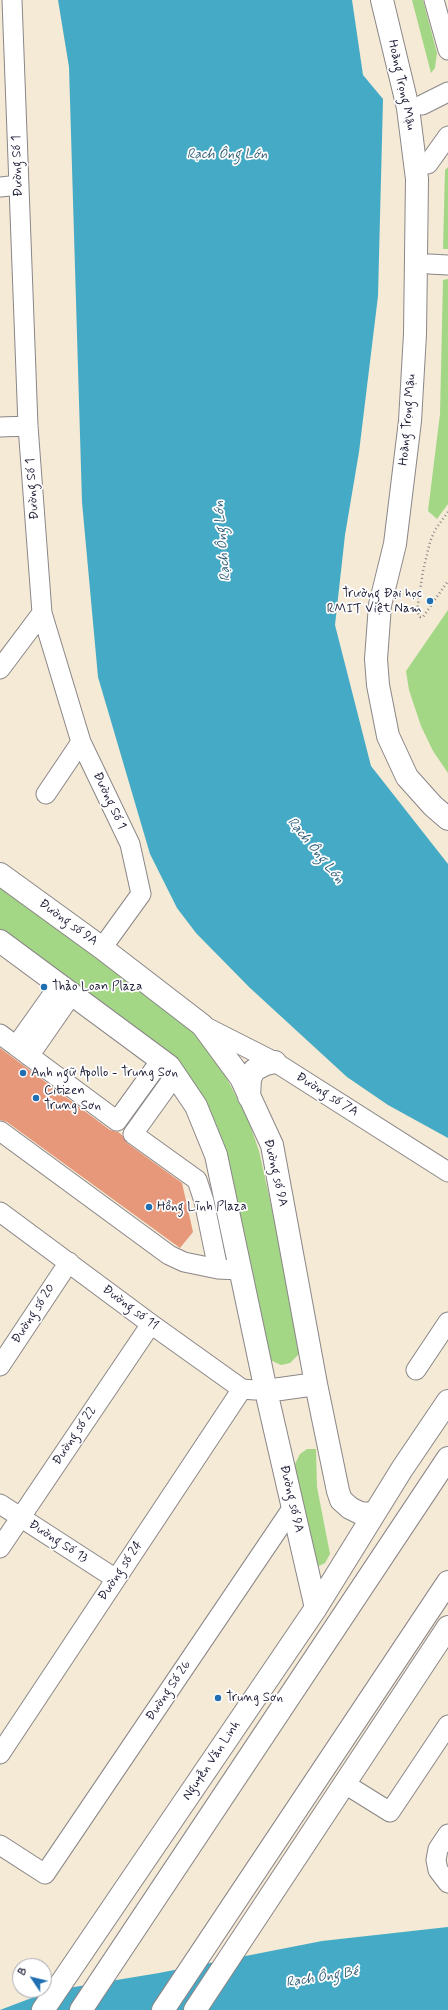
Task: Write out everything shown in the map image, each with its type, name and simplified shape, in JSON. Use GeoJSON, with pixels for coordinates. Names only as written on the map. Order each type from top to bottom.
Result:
{"type":"FeatureCollection","features":[{"type":"Feature","properties":{"kind":"main road","name":"Hoàng Trọng Mậu"},"geometry":{"type":"LineString","coordinates":[[382,0],[415,106],[417,179],[415,334],[411,413],[395,544],[380,605],[376,659],[377,679],[388,736],[408,777],[432,806],[448,819]]}},
{"type":"Feature","properties":{"kind":"main road","name":"Hoàng Trọng Mậu"},"geometry":{"type":"LineString","coordinates":[[398,0],[415,106],[428,164],[438,265],[429,312],[424,419],[418,484],[407,557],[393,616],[388,657],[391,683],[403,735],[422,770],[448,801]]}},
{"type":"Feature","properties":{"kind":"main road","name":"Đường số 9A"},"geometry":{"type":"LineString","coordinates":[[0,874],[102,948],[202,1024],[241,1078],[272,1145],[316,1384],[338,1491],[341,1500],[350,1508],[360,1513],[369,1514],[376,1511]]}},
{"type":"Feature","properties":{"kind":"main road","name":"Đường số 9A"},"geometry":{"type":"LineString","coordinates":[[0,942],[66,989],[168,1067],[196,1106],[216,1155],[215,1198],[240,1270],[316,1608]]}},
{"type":"Feature","properties":{"kind":"main road"},"geometry":{"type":"LineString","coordinates":[[249,1097],[250,1080],[254,1070],[266,1064],[275,1062]]}},
{"type":"Feature","properties":{"kind":"main road"},"geometry":{"type":"LineString","coordinates":[[266,1391],[316,1384]]}},
{"type":"Feature","properties":{"kind":"main road","name":"Nguyễn Văn Linh"},"geometry":{"type":"LineString","coordinates":[[43,2010],[316,1608],[402,1469],[448,1401]]}},
{"type":"Feature","properties":{"kind":"main road"},"geometry":{"type":"LineString","coordinates":[[81,2010],[149,1905],[448,1458]]}},
{"type":"Feature","properties":{"kind":"main road"},"geometry":{"type":"LineString","coordinates":[[163,2010],[448,1582]]}},
{"type":"Feature","properties":{"kind":"main road"},"geometry":{"type":"LineString","coordinates":[[195,2010],[345,1784],[445,1639]]}},
{"type":"Feature","properties":{"kind":"street","name":"Đường Số 1"},"geometry":{"type":"LineString","coordinates":[[12,0],[28,426],[42,613],[81,742],[130,844],[141,894],[102,948]]}},
{"type":"Feature","properties":{"kind":"street"},"geometry":{"type":"LineString","coordinates":[[434,0],[448,50]]}},
{"type":"Feature","properties":{"kind":"street"},"geometry":{"type":"LineString","coordinates":[[415,106],[448,92]]}},
{"type":"Feature","properties":{"kind":"street"},"geometry":{"type":"LineString","coordinates":[[428,164],[448,136]]}},
{"type":"Feature","properties":{"kind":"street"},"geometry":{"type":"LineString","coordinates":[[0,187],[19,186]]}},
{"type":"Feature","properties":{"kind":"street"},"geometry":{"type":"LineString","coordinates":[[0,427],[28,426]]}},
{"type":"Feature","properties":{"kind":"street"},"geometry":{"type":"LineString","coordinates":[[0,669],[42,613]]}},
{"type":"Feature","properties":{"kind":"street"},"geometry":{"type":"LineString","coordinates":[[46,794],[81,742]]}},
{"type":"Feature","properties":{"kind":"street"},"geometry":{"type":"LineString","coordinates":[[22,1051],[66,989]]}},
{"type":"Feature","properties":{"kind":"street","name":"Đường số 7A"},"geometry":{"type":"LineString","coordinates":[[202,1024],[275,1062],[448,1172]]}},
{"type":"Feature","properties":{"kind":"street"},"geometry":{"type":"LineString","coordinates":[[0,1034],[117,1121],[168,1067]]}},
{"type":"Feature","properties":{"kind":"street"},"geometry":{"type":"LineString","coordinates":[[168,1067],[133,1134],[197,1180],[215,1198],[218,1269]]}},
{"type":"Feature","properties":{"kind":"street"},"geometry":{"type":"LineString","coordinates":[[0,1131],[169,1254],[184,1262],[218,1269],[240,1270]]}},
{"type":"Feature","properties":{"kind":"street","name":"Đường số 11"},"geometry":{"type":"LineString","coordinates":[[0,1212],[151,1324],[242,1389]]}},
{"type":"Feature","properties":{"kind":"street","name":"Đường số 20"},"geometry":{"type":"LineString","coordinates":[[0,1366],[69,1262]]}},
{"type":"Feature","properties":{"kind":"street"},"geometry":{"type":"LineString","coordinates":[[416,1370],[448,1322]]}},
{"type":"Feature","properties":{"kind":"street","name":"Đường số 22"},"geometry":{"type":"LineString","coordinates":[[0,1548],[151,1324]]}},
{"type":"Feature","properties":{"kind":"street"},"geometry":{"type":"LineString","coordinates":[[242,1389],[266,1391]]}},
{"type":"Feature","properties":{"kind":"street","name":"Đường số 24"},"geometry":{"type":"LineString","coordinates":[[0,1754],[242,1389]]}},
{"type":"Feature","properties":{"kind":"street","name":"Đường Số 13"},"geometry":{"type":"LineString","coordinates":[[0,1504],[116,1579]]}},
{"type":"Feature","properties":{"kind":"street","name":"Đường Số 26"},"geometry":{"type":"LineString","coordinates":[[0,1844],[45,1874],[293,1507]]}},
{"type":"Feature","properties":{"kind":"street"},"geometry":{"type":"LineString","coordinates":[[345,1784],[390,1812],[448,1725]]}},
{"type":"Feature","properties":{"kind":"street"},"geometry":{"type":"LineString","coordinates":[[448,1834],[438,1849],[436,1860],[438,1870],[448,1883]]}},
{"type":"Feature","properties":{"kind":"path"},"geometry":{"type":"LineString","coordinates":[[448,512],[435,530],[430,542],[423,571],[417,611],[420,617],[423,617],[448,581]]}},
{"type":"Feature","properties":{"kind":"green space"},"geometry":{"type":"Polygon","coordinates":[[[412,0],[423,0],[437,53],[435,68],[431,73],[412,0]]]}},
{"type":"Feature","properties":{"kind":"green space"},"geometry":{"type":"Polygon","coordinates":[[[448,167],[448,249],[443,249],[445,170],[448,167]]]}},
{"type":"Feature","properties":{"kind":"green space"},"geometry":{"type":"Polygon","coordinates":[[[448,279],[448,504],[437,519],[428,511],[440,414],[443,280],[448,279]]]}},
{"type":"Feature","properties":{"kind":"green space"},"geometry":{"type":"Polygon","coordinates":[[[448,610],[448,773],[433,751],[421,726],[409,690],[406,671],[448,610]]]}},
{"type":"Feature","properties":{"kind":"green space"},"geometry":{"type":"Polygon","coordinates":[[[0,884],[195,1031],[216,1058],[248,1119],[259,1151],[302,1343],[299,1354],[290,1363],[281,1365],[270,1360],[199,1096],[0,933],[0,884]]]}},
{"type":"Feature","properties":{"kind":"green space"},"geometry":{"type":"Polygon","coordinates":[[[307,1449],[316,1449],[317,1487],[330,1554],[325,1563],[319,1566],[313,1564],[295,1464],[300,1454],[307,1449]]]}},
{"type":"Feature","properties":{"kind":"water","name":"Rạch Ông Lớn"},"geometry":{"type":"Polygon","coordinates":[[[58,0],[352,0],[363,75],[383,99],[378,296],[359,452],[345,535],[335,625],[371,766],[448,864],[448,1138],[388,1105],[347,1077],[249,987],[196,933],[177,908],[150,854],[98,677],[82,502],[69,67],[58,0]]]}},
{"type":"Feature","properties":{"kind":"water","name":"Rạch Ông Bé"},"geometry":{"type":"Polygon","coordinates":[[[448,1927],[448,2010],[0,2010],[32,1998],[52,1998],[52,1991],[159,1973],[322,1941],[448,1927]]]}},
{"type":"Feature","properties":{"kind":"building"},"geometry":{"type":"Polygon","coordinates":[[[0,1048],[110,1130],[118,1132],[127,1143],[182,1183],[193,1232],[180,1248],[7,1122],[0,1120],[0,1048]]]}},
{"type":"Feature","properties":{"kind":"place","name":"Trường Đại học RMIT Việt Nam"},"geometry":{"type":"Point","coordinates":[430,601]}},
{"type":"Feature","properties":{"kind":"place","name":"Thảo Loan Plaza"},"geometry":{"type":"Point","coordinates":[44,987]}},
{"type":"Feature","properties":{"kind":"place","name":"Anh ngữ Apollo - Trung Sơn"},"geometry":{"type":"Point","coordinates":[23,1073]}},
{"type":"Feature","properties":{"kind":"place","name":"Citizen Trung Sơn"},"geometry":{"type":"Point","coordinates":[36,1098]}},
{"type":"Feature","properties":{"kind":"place","name":"Hồng Lĩnh Plaza"},"geometry":{"type":"Point","coordinates":[149,1207]}},
{"type":"Feature","properties":{"kind":"place","name":"Trung Sơn"},"geometry":{"type":"Point","coordinates":[218,1698]}}]}
